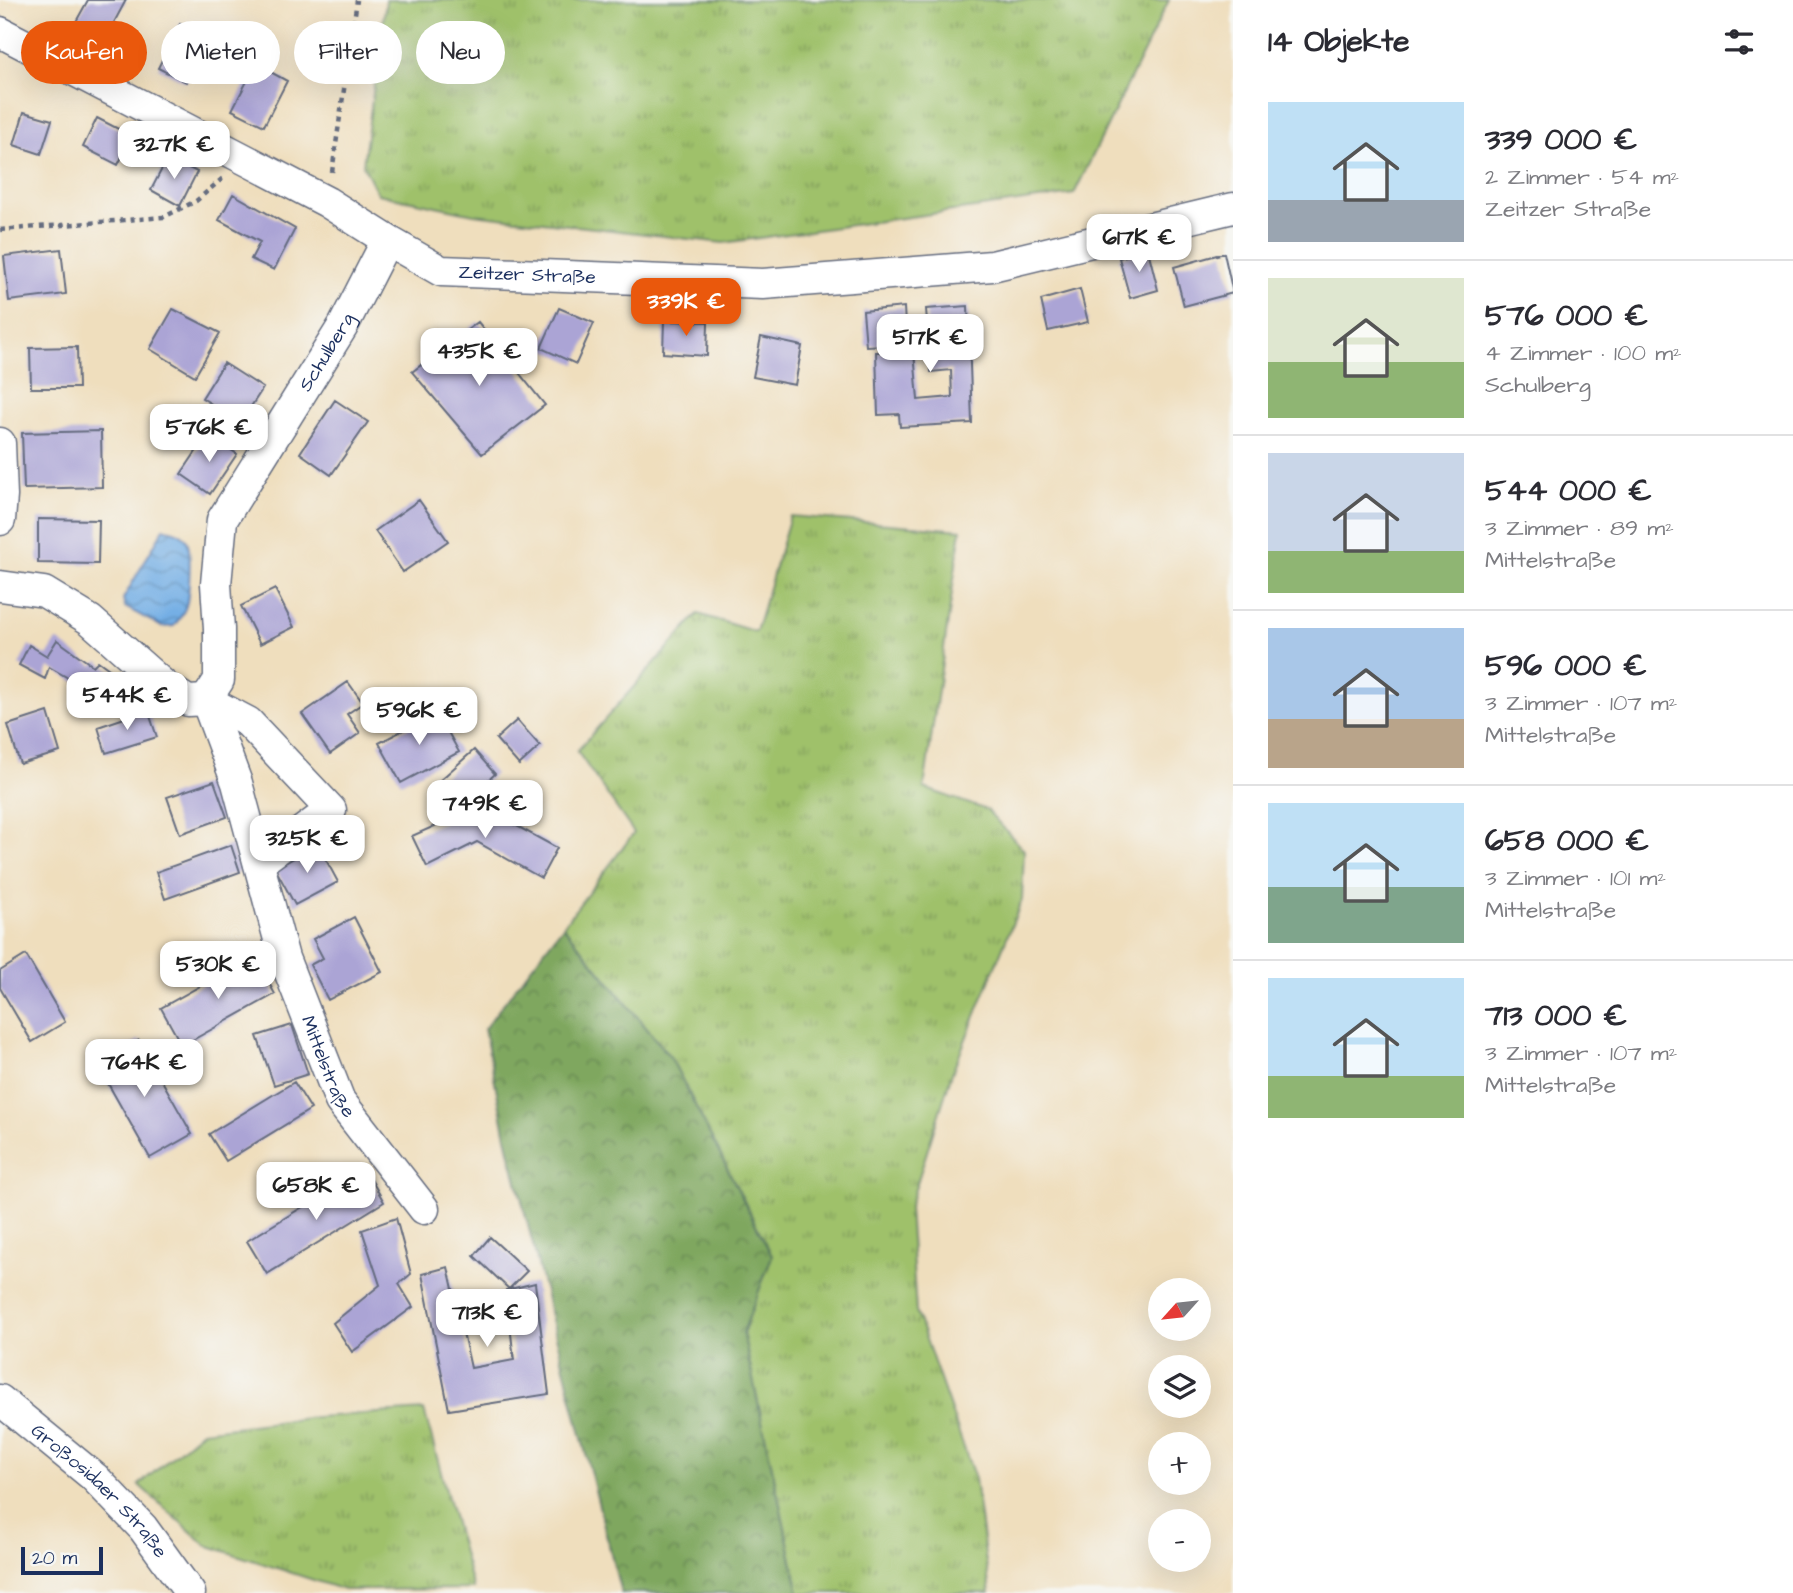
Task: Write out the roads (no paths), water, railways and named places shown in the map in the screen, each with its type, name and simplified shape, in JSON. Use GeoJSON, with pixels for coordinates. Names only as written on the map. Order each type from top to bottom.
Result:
{"type":"FeatureCollection","features":[{"type":"Feature","properties":{"kind":"street","name":"Zeitzer Straße"},"geometry":{"type":"LineString","coordinates":[[0,32],[327,202],[442,271],[763,284],[992,266],[1233,208]]}},
{"type":"Feature","properties":{"kind":"street","name":"Schulberg"},"geometry":{"type":"LineString","coordinates":[[206,700],[219,680],[216,583],[222,520],[343,326],[387,240]]}},
{"type":"Feature","properties":{"kind":"street"},"geometry":{"type":"LineString","coordinates":[[0,443],[0,520]]}},
{"type":"Feature","properties":{"kind":"street"},"geometry":{"type":"LineString","coordinates":[[0,586],[44,592],[90,620],[167,688],[188,701],[206,700],[248,722],[331,810],[259,863]]}},
{"type":"Feature","properties":{"kind":"street","name":"Mittelstraße"},"geometry":{"type":"LineString","coordinates":[[206,700],[237,783],[284,958],[340,1101],[424,1209]]}},
{"type":"Feature","properties":{"kind":"street","name":"Großosidaer Straße"},"geometry":{"type":"LineString","coordinates":[[0,1400],[94,1477],[143,1528],[189,1591]]}},
{"type":"Feature","properties":{"kind":"water"},"geometry":{"type":"Polygon","coordinates":[[[164,528],[177,532],[187,541],[190,571],[184,612],[174,626],[162,627],[125,607],[123,599],[164,528]]]}}]}
